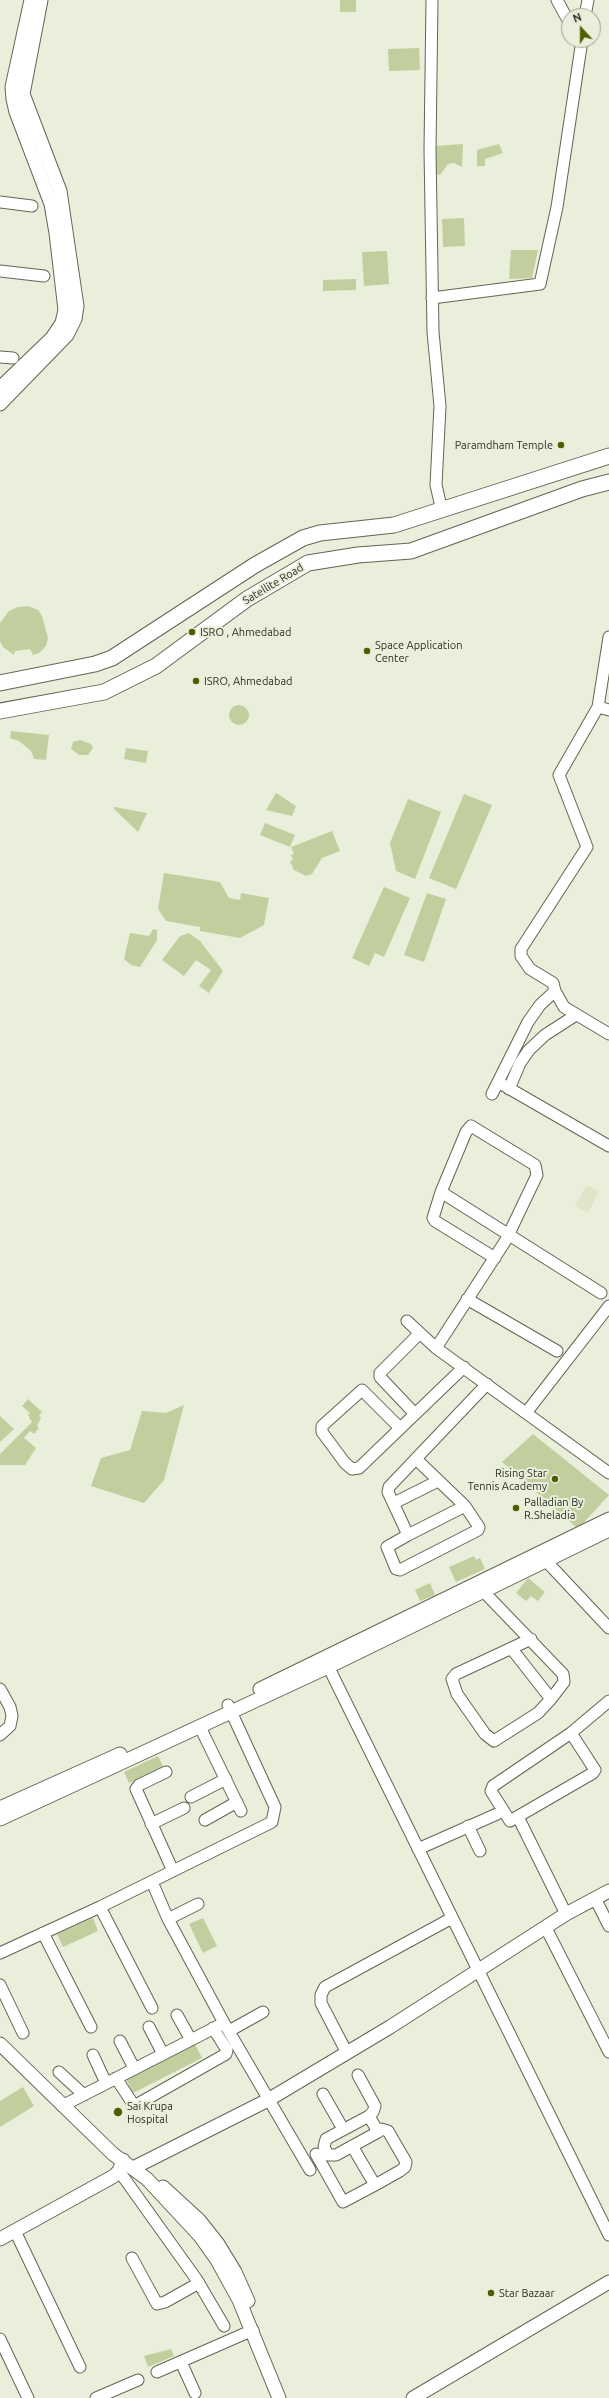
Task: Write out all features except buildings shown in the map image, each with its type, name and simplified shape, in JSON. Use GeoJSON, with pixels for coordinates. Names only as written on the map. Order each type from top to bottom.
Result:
{"type":"FeatureCollection","features":[{"type":"Feature","properties":{"kind":"main road"},"geometry":{"type":"LineString","coordinates":[[0,683],[95,664],[112,658],[255,565],[303,538],[320,533],[394,525],[442,511],[609,456]]}},
{"type":"Feature","properties":{"kind":"main road","name":"Satellite Road"},"geometry":{"type":"LineString","coordinates":[[0,711],[104,692],[156,666],[247,599],[308,563],[411,551],[576,492],[609,482]]}},
{"type":"Feature","properties":{"kind":"street"},"geometry":{"type":"LineString","coordinates":[[24,57],[31,0]]}},
{"type":"Feature","properties":{"kind":"street"},"geometry":{"type":"LineString","coordinates":[[0,404],[59,337],[66,303],[51,204],[16,112],[12,87],[24,57],[42,0]]}},
{"type":"Feature","properties":{"kind":"street"},"geometry":{"type":"LineString","coordinates":[[432,0],[430,150],[432,298],[433,332],[440,406],[436,485],[442,511]]}},
{"type":"Feature","properties":{"kind":"street"},"geometry":{"type":"LineString","coordinates":[[432,298],[540,284],[556,206],[581,48]]}},
{"type":"Feature","properties":{"kind":"street"},"geometry":{"type":"LineString","coordinates":[[0,202],[32,206]]}},
{"type":"Feature","properties":{"kind":"street"},"geometry":{"type":"LineString","coordinates":[[0,271],[44,276]]}},
{"type":"Feature","properties":{"kind":"street"},"geometry":{"type":"LineString","coordinates":[[0,388],[59,337]]}},
{"type":"Feature","properties":{"kind":"street"},"geometry":{"type":"LineString","coordinates":[[0,357],[13,358]]}},
{"type":"Feature","properties":{"kind":"street"},"geometry":{"type":"LineString","coordinates":[[609,637],[598,707],[559,775],[587,847],[521,948],[521,956],[530,969],[553,983],[555,991],[564,1007],[609,1034]]}},
{"type":"Feature","properties":{"kind":"street"},"geometry":{"type":"LineString","coordinates":[[598,707],[609,710]]}},
{"type":"Feature","properties":{"kind":"street"},"geometry":{"type":"LineString","coordinates":[[492,1094],[528,1022],[540,1005],[555,991]]}},
{"type":"Feature","properties":{"kind":"street"},"geometry":{"type":"LineString","coordinates":[[509,1089],[520,1063],[529,1050],[545,1035],[576,1015]]}},
{"type":"Feature","properties":{"kind":"street"},"geometry":{"type":"LineString","coordinates":[[498,1082],[609,1146]]}},
{"type":"Feature","properties":{"kind":"street"},"geometry":{"type":"LineString","coordinates":[[436,1348],[467,1299],[495,1258],[506,1240],[537,1175],[535,1165],[474,1127],[469,1127],[441,1192],[434,1218],[435,1221],[495,1258]]}},
{"type":"Feature","properties":{"kind":"street"},"geometry":{"type":"LineString","coordinates":[[441,1192],[601,1293]]}},
{"type":"Feature","properties":{"kind":"street"},"geometry":{"type":"LineString","coordinates":[[467,1299],[557,1351]]}},
{"type":"Feature","properties":{"kind":"street"},"geometry":{"type":"LineString","coordinates":[[526,1413],[609,1306]]}},
{"type":"Feature","properties":{"kind":"street"},"geometry":{"type":"LineString","coordinates":[[407,1321],[436,1348],[609,1473]]}},
{"type":"Feature","properties":{"kind":"street"},"geometry":{"type":"LineString","coordinates":[[415,1414],[380,1377],[380,1373],[420,1333]]}},
{"type":"Feature","properties":{"kind":"street"},"geometry":{"type":"LineString","coordinates":[[400,1428],[362,1390],[322,1426],[322,1432],[352,1469],[359,1468],[464,1367]]}},
{"type":"Feature","properties":{"kind":"street"},"geometry":{"type":"LineString","coordinates":[[408,1534],[388,1492],[389,1487],[487,1384]]}},
{"type":"Feature","properties":{"kind":"street"},"geometry":{"type":"LineString","coordinates":[[416,1459],[465,1506],[479,1527],[478,1530],[400,1570],[396,1569],[387,1547],[408,1534],[465,1506]]}},
{"type":"Feature","properties":{"kind":"street"},"geometry":{"type":"LineString","coordinates":[[394,1503],[438,1481]]}},
{"type":"Feature","properties":{"kind":"street"},"geometry":{"type":"LineString","coordinates":[[326,1663],[609,1519]]}},
{"type":"Feature","properties":{"kind":"street"},"geometry":{"type":"LineString","coordinates":[[0,1808],[229,1708],[484,1592],[609,1530]]}},
{"type":"Feature","properties":{"kind":"street"},"geometry":{"type":"LineString","coordinates":[[547,1562],[609,1628]]}},
{"type":"Feature","properties":{"kind":"street"},"geometry":{"type":"LineString","coordinates":[[484,1592],[531,1639],[565,1677],[564,1682],[551,1699],[538,1712],[501,1739],[494,1741],[485,1734],[456,1694],[452,1679],[456,1674],[531,1639]]}},
{"type":"Feature","properties":{"kind":"street"},"geometry":{"type":"LineString","coordinates":[[511,1648],[551,1699]]}},
{"type":"Feature","properties":{"kind":"street"},"geometry":{"type":"LineString","coordinates":[[326,1663],[609,2235]]}},
{"type":"Feature","properties":{"kind":"street"},"geometry":{"type":"LineString","coordinates":[[0,1689],[10,1707],[12,1716],[10,1726],[0,1734]]}},
{"type":"Feature","properties":{"kind":"street"},"geometry":{"type":"LineString","coordinates":[[571,1733],[595,1770],[593,1773],[510,1821],[491,1791],[493,1786],[571,1733],[609,1701]]}},
{"type":"Feature","properties":{"kind":"street"},"geometry":{"type":"LineString","coordinates":[[0,1819],[200,1726],[229,1708]]}},
{"type":"Feature","properties":{"kind":"street"},"geometry":{"type":"LineString","coordinates":[[0,1953],[152,1882],[272,1822],[275,1807],[229,1708]]}},
{"type":"Feature","properties":{"kind":"street"},"geometry":{"type":"LineString","coordinates":[[200,1726],[239,1806],[205,1820]]}},
{"type":"Feature","properties":{"kind":"street"},"geometry":{"type":"LineString","coordinates":[[166,1772],[136,1789],[173,1871]]}},
{"type":"Feature","properties":{"kind":"street"},"geometry":{"type":"LineString","coordinates":[[191,1797],[226,1780]]}},
{"type":"Feature","properties":{"kind":"street"},"geometry":{"type":"LineString","coordinates":[[151,1824],[184,1808]]}},
{"type":"Feature","properties":{"kind":"street"},"geometry":{"type":"LineString","coordinates":[[418,1849],[497,1814]]}},
{"type":"Feature","properties":{"kind":"street"},"geometry":{"type":"LineString","coordinates":[[521,1823],[566,1914]]}},
{"type":"Feature","properties":{"kind":"street"},"geometry":{"type":"LineString","coordinates":[[468,1826],[480,1851]]}},
{"type":"Feature","properties":{"kind":"street"},"geometry":{"type":"LineString","coordinates":[[152,1882],[168,1919],[226,2027],[307,2165],[320,2152],[326,2139],[369,2116],[373,2112],[375,2106],[358,2076]]}},
{"type":"Feature","properties":{"kind":"street"},"geometry":{"type":"LineString","coordinates":[[0,2239],[125,2167],[268,2100],[479,1971],[566,1914],[609,1890]]}},
{"type":"Feature","properties":{"kind":"street"},"geometry":{"type":"LineString","coordinates":[[595,1898],[609,1926]]}},
{"type":"Feature","properties":{"kind":"street"},"geometry":{"type":"LineString","coordinates":[[168,1919],[198,1904]]}},
{"type":"Feature","properties":{"kind":"street"},"geometry":{"type":"LineString","coordinates":[[100,1907],[152,2008]]}},
{"type":"Feature","properties":{"kind":"street"},"geometry":{"type":"LineString","coordinates":[[347,2053],[321,2003],[321,1995],[325,1987],[452,1918]]}},
{"type":"Feature","properties":{"kind":"street"},"geometry":{"type":"LineString","coordinates":[[546,1928],[609,2052]]}},
{"type":"Feature","properties":{"kind":"street"},"geometry":{"type":"LineString","coordinates":[[43,1933],[90,2026]]}},
{"type":"Feature","properties":{"kind":"street"},"geometry":{"type":"LineString","coordinates":[[0,1985],[23,2033]]}},
{"type":"Feature","properties":{"kind":"street"},"geometry":{"type":"LineString","coordinates":[[62,2106],[213,2028],[226,2027],[263,2012]]}},
{"type":"Feature","properties":{"kind":"street"},"geometry":{"type":"LineString","coordinates":[[177,2014],[191,2040]]}},
{"type":"Feature","properties":{"kind":"street"},"geometry":{"type":"LineString","coordinates":[[149,2027],[163,2054]]}},
{"type":"Feature","properties":{"kind":"street"},"geometry":{"type":"LineString","coordinates":[[93,2055],[111,2080],[133,2104],[136,2105],[226,2054],[227,2050],[213,2028]]}},
{"type":"Feature","properties":{"kind":"street"},"geometry":{"type":"LineString","coordinates":[[120,2041],[134,2068]]}},
{"type":"Feature","properties":{"kind":"street"},"geometry":{"type":"LineString","coordinates":[[0,2044],[125,2167],[199,2283],[224,2326]]}},
{"type":"Feature","properties":{"kind":"street"},"geometry":{"type":"LineString","coordinates":[[59,2072],[84,2095]]}},
{"type":"Feature","properties":{"kind":"street"},"geometry":{"type":"LineString","coordinates":[[323,2094],[343,2129]]}},
{"type":"Feature","properties":{"kind":"street"},"geometry":{"type":"LineString","coordinates":[[369,2116],[378,2132]]}},
{"type":"Feature","properties":{"kind":"street"},"geometry":{"type":"LineString","coordinates":[[381,2130],[388,2131],[406,2162],[406,2166],[400,2172],[344,2202],[341,2200],[320,2152],[331,2156],[381,2130]]}},
{"type":"Feature","properties":{"kind":"street"},"geometry":{"type":"LineString","coordinates":[[352,2146],[375,2185]]}},
{"type":"Feature","properties":{"kind":"street"},"geometry":{"type":"LineString","coordinates":[[125,2167],[147,2180],[163,2186],[199,2220],[218,2244],[235,2272],[256,2323],[253,2330],[157,2372]]}},
{"type":"Feature","properties":{"kind":"street"},"geometry":{"type":"LineString","coordinates":[[15,2231],[80,2367]]}},
{"type":"Feature","properties":{"kind":"street"},"geometry":{"type":"LineString","coordinates":[[132,2258],[157,2304],[165,2302],[199,2283]]}},
{"type":"Feature","properties":{"kind":"street"},"geometry":{"type":"LineString","coordinates":[[413,2398],[609,2282]]}},
{"type":"Feature","properties":{"kind":"street"},"geometry":{"type":"LineString","coordinates":[[253,2330],[279,2398]]}},
{"type":"Feature","properties":{"kind":"street"},"geometry":{"type":"LineString","coordinates":[[0,2339],[28,2398]]}},
{"type":"Feature","properties":{"kind":"street"},"geometry":{"type":"LineString","coordinates":[[181,2362],[195,2393]]}},
{"type":"Feature","properties":{"kind":"street"},"geometry":{"type":"LineString","coordinates":[[96,2398],[138,2380]]}},
{"type":"Feature","properties":{"kind":"shaded area"},"geometry":{"type":"Polygon","coordinates":[[[587,1185],[599,1191],[588,1213],[575,1206],[587,1185]]]}},
{"type":"Feature","properties":{"kind":"green space"},"geometry":{"type":"Polygon","coordinates":[[[340,0],[356,0],[356,12],[340,12],[340,0]]]}},
{"type":"Feature","properties":{"kind":"green space"},"geometry":{"type":"Polygon","coordinates":[[[419,48],[420,70],[389,71],[388,49],[419,48]]]}},
{"type":"Feature","properties":{"kind":"green space"},"geometry":{"type":"Polygon","coordinates":[[[463,144],[462,167],[454,163],[448,164],[440,175],[436,174],[434,146],[463,144]]]}},
{"type":"Feature","properties":{"kind":"green space"},"geometry":{"type":"Polygon","coordinates":[[[499,144],[503,153],[485,159],[485,166],[477,166],[477,150],[499,144]]]}},
{"type":"Feature","properties":{"kind":"green space"},"geometry":{"type":"Polygon","coordinates":[[[464,218],[465,246],[443,247],[442,219],[464,218]]]}},
{"type":"Feature","properties":{"kind":"green space"},"geometry":{"type":"Polygon","coordinates":[[[511,250],[538,250],[532,278],[509,279],[511,250]]]}},
{"type":"Feature","properties":{"kind":"green space"},"geometry":{"type":"Polygon","coordinates":[[[387,251],[389,284],[364,286],[362,252],[387,251]]]}},
{"type":"Feature","properties":{"kind":"green space"},"geometry":{"type":"Polygon","coordinates":[[[356,279],[356,290],[323,291],[323,280],[356,279]]]}},
{"type":"Feature","properties":{"kind":"green space"},"geometry":{"type":"Polygon","coordinates":[[[28,606],[38,610],[42,616],[48,638],[46,646],[39,653],[33,655],[30,649],[15,651],[14,655],[3,647],[0,641],[0,623],[9,611],[18,607],[28,606]]]}},
{"type":"Feature","properties":{"kind":"green space"},"geometry":{"type":"Polygon","coordinates":[[[239,705],[246,708],[249,715],[246,722],[239,725],[232,722],[229,715],[232,708],[239,705]]]}},
{"type":"Feature","properties":{"kind":"green space"},"geometry":{"type":"Polygon","coordinates":[[[11,731],[49,735],[46,760],[34,759],[31,751],[19,741],[10,738],[11,731]]]}},
{"type":"Feature","properties":{"kind":"green space"},"geometry":{"type":"Polygon","coordinates":[[[80,740],[91,744],[93,748],[88,755],[79,755],[71,749],[73,742],[80,740]]]}},
{"type":"Feature","properties":{"kind":"green space"},"geometry":{"type":"Polygon","coordinates":[[[126,748],[148,751],[146,763],[124,759],[126,748]]]}},
{"type":"Feature","properties":{"kind":"green space"},"geometry":{"type":"Polygon","coordinates":[[[276,793],[296,806],[292,816],[266,810],[276,793]]]}},
{"type":"Feature","properties":{"kind":"green space"},"geometry":{"type":"Polygon","coordinates":[[[464,794],[492,805],[456,889],[429,878],[464,794]]]}},
{"type":"Feature","properties":{"kind":"green space"},"geometry":{"type":"Polygon","coordinates":[[[408,799],[441,812],[415,879],[396,871],[390,843],[408,799]]]}},
{"type":"Feature","properties":{"kind":"green space"},"geometry":{"type":"Polygon","coordinates":[[[115,807],[147,813],[138,832],[113,808],[115,807]]]}},
{"type":"Feature","properties":{"kind":"green space"},"geometry":{"type":"Polygon","coordinates":[[[265,823],[295,835],[290,847],[260,835],[265,823]]]}},
{"type":"Feature","properties":{"kind":"green space"},"geometry":{"type":"Polygon","coordinates":[[[332,831],[340,851],[322,858],[312,874],[306,876],[294,870],[290,861],[293,860],[291,855],[294,854],[291,847],[332,831]]]}},
{"type":"Feature","properties":{"kind":"green space"},"geometry":{"type":"Polygon","coordinates":[[[164,873],[220,882],[229,898],[240,900],[241,893],[269,898],[264,925],[240,938],[200,931],[200,927],[166,921],[158,909],[164,873]]]}},
{"type":"Feature","properties":{"kind":"green space"},"geometry":{"type":"Polygon","coordinates":[[[384,887],[410,898],[384,957],[375,953],[369,966],[352,958],[384,887]]]}},
{"type":"Feature","properties":{"kind":"green space"},"geometry":{"type":"Polygon","coordinates":[[[427,893],[446,899],[424,962],[404,955],[427,893]]]}},
{"type":"Feature","properties":{"kind":"green space"},"geometry":{"type":"Polygon","coordinates":[[[153,929],[157,930],[157,940],[140,967],[131,965],[124,959],[130,933],[149,936],[153,929]]]}},
{"type":"Feature","properties":{"kind":"green space"},"geometry":{"type":"Polygon","coordinates":[[[189,933],[200,941],[223,971],[209,993],[199,986],[211,970],[196,960],[184,976],[162,960],[180,936],[189,933]]]}},
{"type":"Feature","properties":{"kind":"green space"},"geometry":{"type":"Polygon","coordinates":[[[28,1399],[42,1412],[39,1416],[41,1418],[37,1426],[39,1428],[34,1434],[30,1431],[24,1438],[36,1448],[25,1465],[0,1465],[0,1454],[32,1422],[28,1415],[30,1413],[22,1406],[28,1399]]]}},
{"type":"Feature","properties":{"kind":"green space"},"geometry":{"type":"Polygon","coordinates":[[[184,1405],[164,1480],[144,1503],[91,1486],[101,1458],[130,1450],[142,1411],[166,1413],[184,1405]]]}},
{"type":"Feature","properties":{"kind":"green space"},"geometry":{"type":"Polygon","coordinates":[[[0,1416],[14,1429],[0,1442],[0,1416]]]}},
{"type":"Feature","properties":{"kind":"green space","name":"Rising Star Tennis Academy"},"geometry":{"type":"Polygon","coordinates":[[[533,1434],[609,1495],[578,1529],[502,1462],[533,1434]]]}},
{"type":"Feature","properties":{"kind":"green space"},"geometry":{"type":"Polygon","coordinates":[[[474,1556],[476,1560],[480,1558],[485,1569],[456,1582],[449,1567],[474,1556]]]}},
{"type":"Feature","properties":{"kind":"green space"},"geometry":{"type":"Polygon","coordinates":[[[528,1578],[545,1592],[538,1601],[531,1596],[526,1601],[516,1593],[528,1578]]]}},
{"type":"Feature","properties":{"kind":"green space"},"geometry":{"type":"Polygon","coordinates":[[[430,1583],[435,1595],[420,1601],[415,1590],[430,1583]]]}},
{"type":"Feature","properties":{"kind":"green space"},"geometry":{"type":"Polygon","coordinates":[[[158,1756],[164,1768],[129,1783],[124,1772],[158,1756]]]}},
{"type":"Feature","properties":{"kind":"green space"},"geometry":{"type":"Polygon","coordinates":[[[93,1918],[98,1931],[63,1947],[57,1934],[93,1918]]]}},
{"type":"Feature","properties":{"kind":"green space"},"geometry":{"type":"Polygon","coordinates":[[[203,1918],[217,1946],[203,1953],[189,1924],[203,1918]]]}},
{"type":"Feature","properties":{"kind":"green space"},"geometry":{"type":"Polygon","coordinates":[[[194,2042],[202,2058],[133,2093],[125,2077],[194,2042]]]}},
{"type":"Feature","properties":{"kind":"green space"},"geometry":{"type":"Polygon","coordinates":[[[23,2087],[34,2106],[0,2127],[0,2101],[23,2087]]]}},
{"type":"Feature","properties":{"kind":"green space"},"geometry":{"type":"Polygon","coordinates":[[[171,2349],[174,2356],[148,2367],[144,2356],[171,2349]]]}},
{"type":"Feature","properties":{"kind":"place","name":"Paramdham Temple"},"geometry":{"type":"Point","coordinates":[561,445]}},
{"type":"Feature","properties":{"kind":"place","name":"ISRO , Ahmedabad"},"geometry":{"type":"Point","coordinates":[192,632]}},
{"type":"Feature","properties":{"kind":"place","name":"Space Application Center"},"geometry":{"type":"Point","coordinates":[367,651]}},
{"type":"Feature","properties":{"kind":"place","name":"ISRO, Ahmedabad"},"geometry":{"type":"Point","coordinates":[196,681]}},
{"type":"Feature","properties":{"kind":"place","name":"Rising Star Tennis Academy"},"geometry":{"type":"Point","coordinates":[555,1479]}},
{"type":"Feature","properties":{"kind":"place","name":"Palladian By R.Sheladia"},"geometry":{"type":"Point","coordinates":[516,1508]}},
{"type":"Feature","properties":{"kind":"place","name":"Sai Krupa Hospital"},"geometry":{"type":"Point","coordinates":[118,2112]}},
{"type":"Feature","properties":{"kind":"place","name":"Star Bazaar"},"geometry":{"type":"Point","coordinates":[491,2293]}}]}
